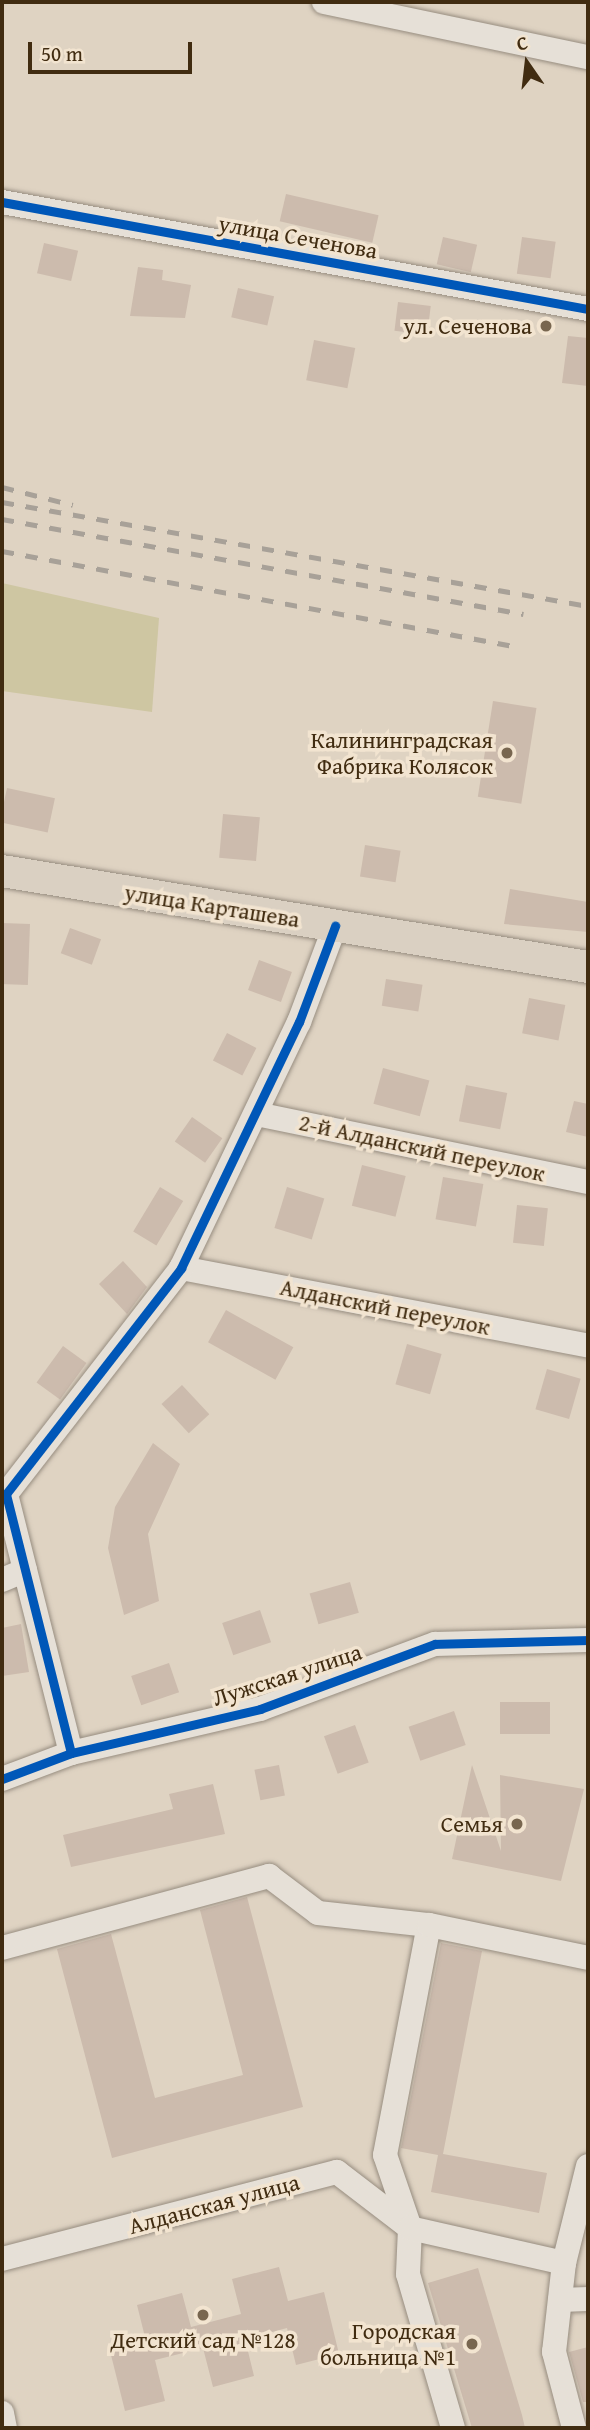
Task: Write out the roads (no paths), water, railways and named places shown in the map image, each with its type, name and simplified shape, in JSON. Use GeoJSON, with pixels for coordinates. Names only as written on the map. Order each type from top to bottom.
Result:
{"type":"FeatureCollection","features":[{"type":"Feature","properties":{"kind":"main road","name":"улица Карташева"},"geometry":{"type":"LineString","coordinates":[[2,871],[588,967]]}},
{"type":"Feature","properties":{"kind":"street"},"geometry":{"type":"LineString","coordinates":[[324,2],[588,57]]}},
{"type":"Feature","properties":{"kind":"street","name":"улица Сеченова"},"geometry":{"type":"LineString","coordinates":[[2,202],[588,309]]}},
{"type":"Feature","properties":{"kind":"street"},"geometry":{"type":"LineString","coordinates":[[71,1753],[4,1492],[181,1268],[256,1114],[335,926]]}},
{"type":"Feature","properties":{"kind":"street","name":"2-й Алданский переулок"},"geometry":{"type":"LineString","coordinates":[[256,1114],[588,1182]]}},
{"type":"Feature","properties":{"kind":"street","name":"Алданский переулок"},"geometry":{"type":"LineString","coordinates":[[181,1268],[588,1346]]}},
{"type":"Feature","properties":{"kind":"street"},"geometry":{"type":"LineString","coordinates":[[2,1580],[25,1570]]}},
{"type":"Feature","properties":{"kind":"street","name":"Лужская улица"},"geometry":{"type":"LineString","coordinates":[[2,1779],[71,1753],[260,1709],[435,1644],[588,1640]]}},
{"type":"Feature","properties":{"kind":"street"},"geometry":{"type":"LineString","coordinates":[[2,1948],[269,1875],[317,1913],[429,1925],[588,1958]]}},
{"type":"Feature","properties":{"kind":"street"},"geometry":{"type":"LineString","coordinates":[[429,1925],[385,2155],[410,2228],[408,2274],[453,2428]]}},
{"type":"Feature","properties":{"kind":"street"},"geometry":{"type":"LineString","coordinates":[[574,2428],[554,2352],[564,2263],[588,2166]]}},
{"type":"Feature","properties":{"kind":"street","name":"Алданская улица"},"geometry":{"type":"LineString","coordinates":[[2,2259],[337,2172],[410,2228]]}},
{"type":"Feature","properties":{"kind":"street"},"geometry":{"type":"LineString","coordinates":[[410,2228],[564,2263]]}},
{"type":"Feature","properties":{"kind":"street"},"geometry":{"type":"LineString","coordinates":[[560,2300],[588,2299]]}},
{"type":"Feature","properties":{"kind":"street"},"geometry":{"type":"LineString","coordinates":[[2,2413],[5,2428]]}},
{"type":"Feature","properties":{"kind":"railway"},"geometry":{"type":"LineString","coordinates":[[2,487],[73,505]]}},
{"type":"Feature","properties":{"kind":"railway"},"geometry":{"type":"LineString","coordinates":[[2,502],[588,606]]}},
{"type":"Feature","properties":{"kind":"railway"},"geometry":{"type":"LineString","coordinates":[[2,519],[523,614]]}},
{"type":"Feature","properties":{"kind":"railway"},"geometry":{"type":"LineString","coordinates":[[2,551],[519,647]]}},
{"type":"Feature","properties":{"kind":"place","name":"ул. Сеченова"},"geometry":{"type":"Point","coordinates":[546,326]}},
{"type":"Feature","properties":{"kind":"place","name":"Калининградская Фабрика Колясок"},"geometry":{"type":"Point","coordinates":[507,753]}},
{"type":"Feature","properties":{"kind":"place","name":"Семья"},"geometry":{"type":"Point","coordinates":[517,1824]}},
{"type":"Feature","properties":{"kind":"place","name":"Детский сад №128"},"geometry":{"type":"Point","coordinates":[203,2315]}},
{"type":"Feature","properties":{"kind":"place","name":"Городская больница №1"},"geometry":{"type":"Point","coordinates":[472,2344]}}]}
